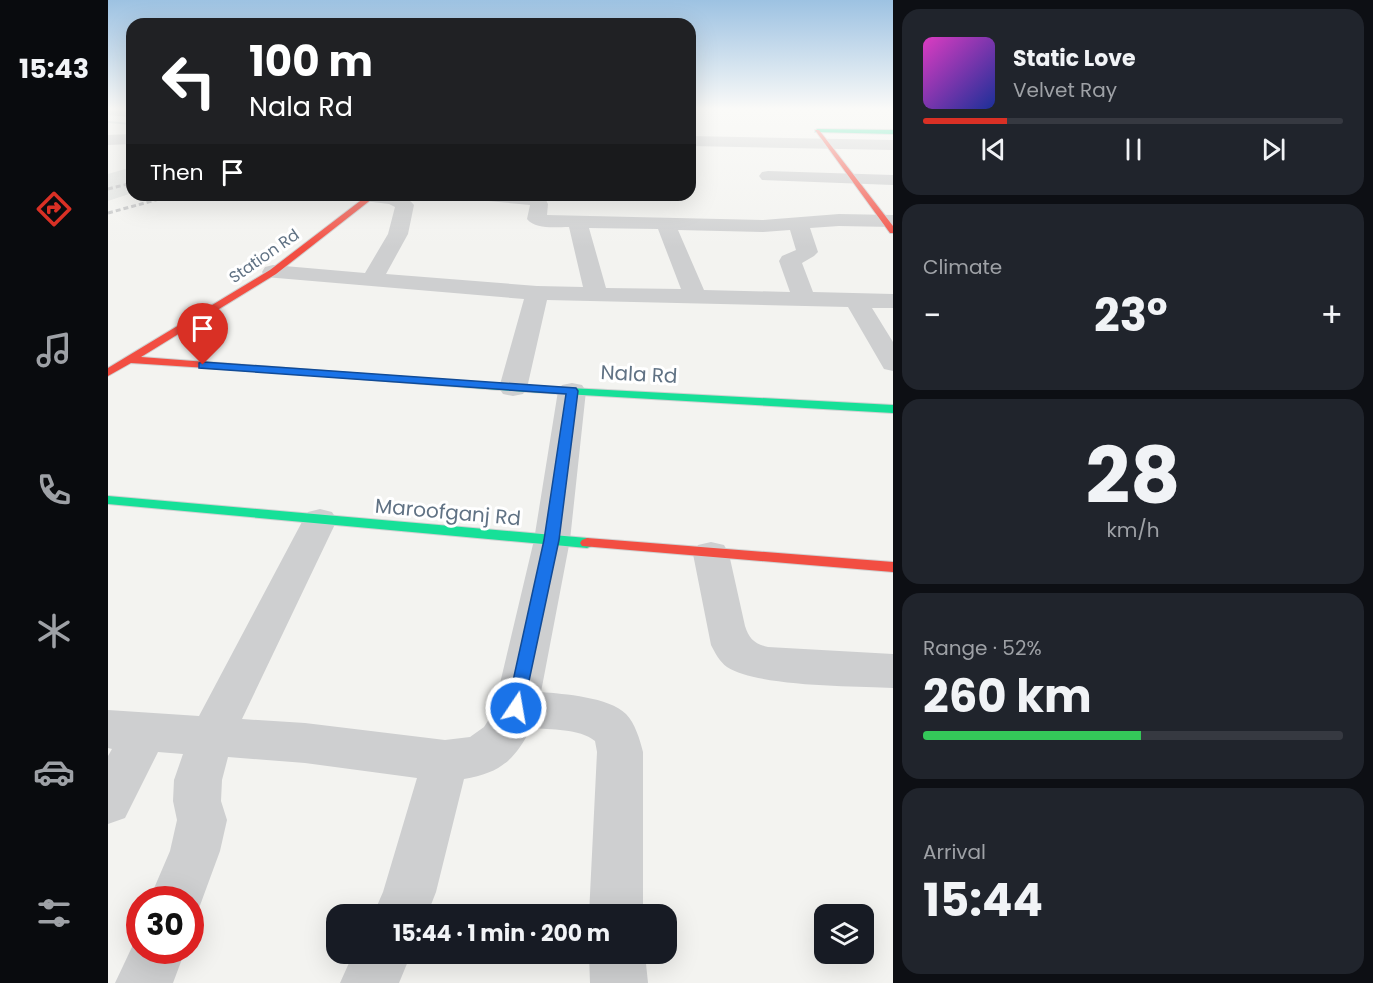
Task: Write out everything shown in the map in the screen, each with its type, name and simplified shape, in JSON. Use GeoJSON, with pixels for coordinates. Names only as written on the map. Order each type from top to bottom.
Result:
{"type":"FeatureCollection","features":[{"type":"Feature","properties":{"kind":"main road"},"geometry":{"type":"LineString","coordinates":[[835,155],[890,224]]}},
{"type":"Feature","properties":{"kind":"main road","name":"Station Rd"},"geometry":{"type":"LineString","coordinates":[[108,373],[273,272],[365,201]]}},
{"type":"Feature","properties":{"kind":"main road","name":"Nala Rd"},"geometry":{"type":"LineString","coordinates":[[131,360],[513,388],[893,409]]}},
{"type":"Feature","properties":{"kind":"main road","name":"Maroofganj Rd"},"geometry":{"type":"LineString","coordinates":[[108,500],[711,554],[893,567]]}},
{"type":"Feature","properties":{"kind":"street"},"geometry":{"type":"LineString","coordinates":[[768,176],[893,180]]}},
{"type":"Feature","properties":{"kind":"street"},"geometry":{"type":"LineString","coordinates":[[371,280],[399,229],[405,205],[397,201]]}},
{"type":"Feature","properties":{"kind":"street"},"geometry":{"type":"LineString","coordinates":[[538,201],[537,219],[539,220],[578,222],[627,214],[666,224],[763,226],[839,220],[890,224]]}},
{"type":"Feature","properties":{"kind":"street"},"geometry":{"type":"LineString","coordinates":[[578,222],[596,295]]}},
{"type":"Feature","properties":{"kind":"street"},"geometry":{"type":"LineString","coordinates":[[798,223],[807,252],[790,261],[804,299]]}},
{"type":"Feature","properties":{"kind":"street"},"geometry":{"type":"LineString","coordinates":[[666,224],[695,296]]}},
{"type":"Feature","properties":{"kind":"street"},"geometry":{"type":"LineString","coordinates":[[273,272],[537,293],[893,301]]}},
{"type":"Feature","properties":{"kind":"street"},"geometry":{"type":"LineString","coordinates":[[513,388],[537,293]]}},
{"type":"Feature","properties":{"kind":"street"},"geometry":{"type":"LineString","coordinates":[[856,301],[893,363]]}},
{"type":"Feature","properties":{"kind":"street"},"geometry":{"type":"LineString","coordinates":[[108,802],[126,731],[305,743],[445,761],[480,756],[500,741],[514,718],[552,540],[572,391]]}},
{"type":"Feature","properties":{"kind":"street"},"geometry":{"type":"LineString","coordinates":[[181,886],[195,851],[200,830],[202,820],[197,801],[198,780],[212,735],[320,520]]}},
{"type":"Feature","properties":{"kind":"street"},"geometry":{"type":"LineString","coordinates":[[711,554],[725,626],[731,645],[742,656],[768,664],[893,671]]}},
{"type":"Feature","properties":{"kind":"street"},"geometry":{"type":"LineString","coordinates":[[516,708],[594,718],[608,725],[616,736],[620,752],[616,904]]}},
{"type":"Feature","properties":{"kind":"street"},"geometry":{"type":"LineString","coordinates":[[404,904],[445,761]]}},
{"type":"Feature","properties":{"kind":"street"},"geometry":{"type":"LineString","coordinates":[[144,983],[152,964]]}},
{"type":"Feature","properties":{"kind":"street"},"geometry":{"type":"LineString","coordinates":[[369,983],[378,964]]}},
{"type":"Feature","properties":{"kind":"street"},"geometry":{"type":"LineString","coordinates":[[618,964],[619,983]]}},
{"type":"Feature","properties":{"kind":"shaded area"},"geometry":{"type":"Polygon","coordinates":[[[126,169],[126,195],[108,201],[108,174],[126,169]]]}},
{"type":"Feature","properties":{"kind":"railway"},"geometry":{"type":"LineString","coordinates":[[108,189],[126,184]]}},
{"type":"Feature","properties":{"kind":"railway"},"geometry":{"type":"LineString","coordinates":[[108,213],[152,201]]}},
{"type":"Feature","properties":{"kind":"traffic: fast"},"geometry":{"type":"LineString","coordinates":[[326,374],[513,388],[893,409]]}},
{"type":"Feature","properties":{"kind":"traffic: fast"},"geometry":{"type":"LineString","coordinates":[[108,500],[587,543]]}},
{"type":"Feature","properties":{"kind":"traffic: jam"},"geometry":{"type":"LineString","coordinates":[[835,155],[893,231]]}},
{"type":"Feature","properties":{"kind":"traffic: jam"},"geometry":{"type":"LineString","coordinates":[[108,373],[273,272],[365,201]]}},
{"type":"Feature","properties":{"kind":"traffic: jam"},"geometry":{"type":"LineString","coordinates":[[131,360],[326,374]]}},
{"type":"Feature","properties":{"kind":"traffic: jam"},"geometry":{"type":"LineString","coordinates":[[587,543],[893,567]]}},
{"type":"Feature","properties":{"kind":"route"},"geometry":{"type":"LineString","coordinates":[[203,365],[572,391],[552,540],[516,708]]}}]}
